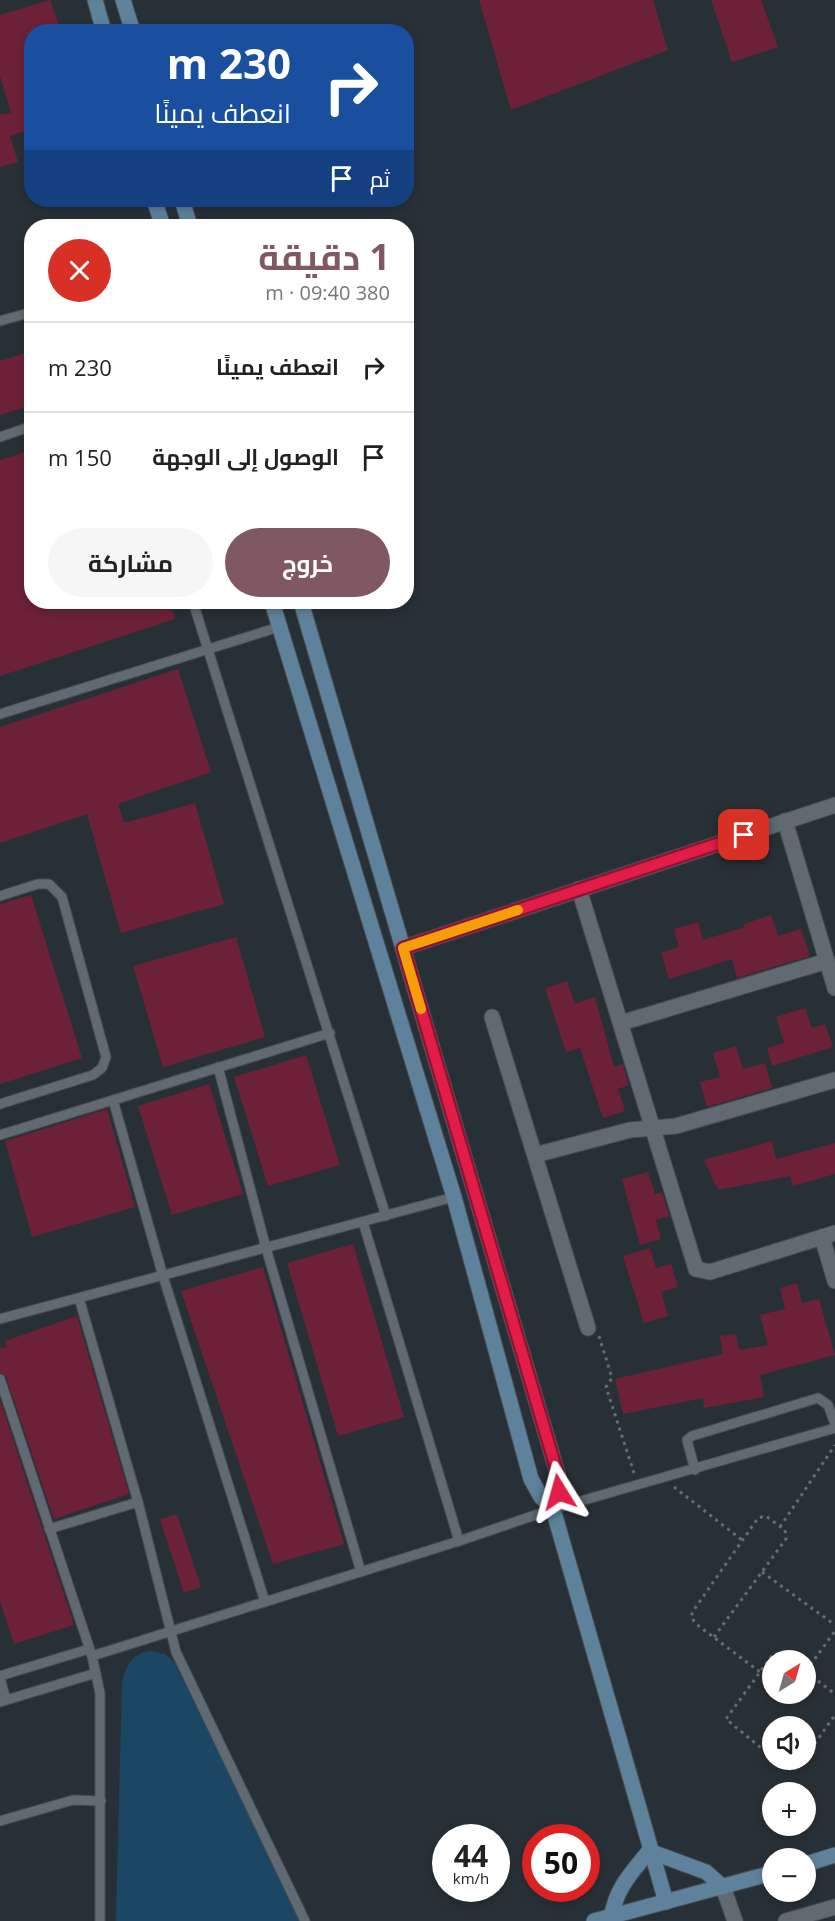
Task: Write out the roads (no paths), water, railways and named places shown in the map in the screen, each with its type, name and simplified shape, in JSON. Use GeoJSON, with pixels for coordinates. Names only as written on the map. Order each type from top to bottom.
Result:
{"type":"FeatureCollection","features":[{"type":"Feature","properties":{"kind":"main road"},"geometry":{"type":"LineString","coordinates":[[95,0],[102,24]]}},
{"type":"Feature","properties":{"kind":"main road"},"geometry":{"type":"LineString","coordinates":[[123,0],[130,24]]}},
{"type":"Feature","properties":{"kind":"main road"},"geometry":{"type":"LineString","coordinates":[[274,609],[454,1197],[531,1479],[541,1497],[553,1509],[649,1851],[666,1902]]}},
{"type":"Feature","properties":{"kind":"main road"},"geometry":{"type":"LineString","coordinates":[[303,609],[558,1475],[559,1492],[553,1509]]}},
{"type":"Feature","properties":{"kind":"main road"},"geometry":{"type":"LineString","coordinates":[[649,1851],[706,1872],[723,1887]]}},
{"type":"Feature","properties":{"kind":"main road"},"geometry":{"type":"LineString","coordinates":[[612,1916],[615,1898],[621,1887],[649,1851]]}},
{"type":"Feature","properties":{"kind":"main road"},"geometry":{"type":"LineString","coordinates":[[816,1861],[835,1855]]}},
{"type":"Feature","properties":{"kind":"main road"},"geometry":{"type":"LineString","coordinates":[[594,1921],[762,1876]]}},
{"type":"Feature","properties":{"kind":"street"},"geometry":{"type":"LineString","coordinates":[[403,948],[835,805]]}},
{"type":"Feature","properties":{"kind":"street"},"geometry":{"type":"LineString","coordinates":[[785,821],[835,988]]}},
{"type":"Feature","properties":{"kind":"street"},"geometry":{"type":"LineString","coordinates":[[579,889],[654,1127],[693,1264],[700,1271],[710,1272],[828,1235],[835,1281]]}},
{"type":"Feature","properties":{"kind":"street"},"geometry":{"type":"LineString","coordinates":[[621,1023],[827,962]]}},
{"type":"Feature","properties":{"kind":"street"},"geometry":{"type":"LineString","coordinates":[[492,1017],[588,1328]]}},
{"type":"Feature","properties":{"kind":"street"},"geometry":{"type":"LineString","coordinates":[[535,1155],[630,1130],[676,1126],[835,1080]]}},
{"type":"Feature","properties":{"kind":"street"},"geometry":{"type":"LineString","coordinates":[[723,1887],[735,1921]]}},
{"type":"Feature","properties":{"kind":"street"},"geometry":{"type":"LineString","coordinates":[[786,1921],[835,1907]]}},
{"type":"Feature","properties":{"kind":"lane"},"geometry":{"type":"LineString","coordinates":[[0,321],[24,314]]}},
{"type":"Feature","properties":{"kind":"lane"},"geometry":{"type":"LineString","coordinates":[[0,437],[24,429]]}},
{"type":"Feature","properties":{"kind":"lane"},"geometry":{"type":"LineString","coordinates":[[195,609],[386,1216]]}},
{"type":"Feature","properties":{"kind":"lane"},"geometry":{"type":"LineString","coordinates":[[0,714],[279,627]]}},
{"type":"Feature","properties":{"kind":"lane"},"geometry":{"type":"LineString","coordinates":[[0,896],[38,884],[49,884],[62,897],[106,1057],[102,1068],[93,1075],[0,1104]]}},
{"type":"Feature","properties":{"kind":"lane"},"geometry":{"type":"LineString","coordinates":[[0,1135],[330,1033]]}},
{"type":"Feature","properties":{"kind":"lane"},"geometry":{"type":"LineString","coordinates":[[218,1068],[266,1248],[362,1572]]}},
{"type":"Feature","properties":{"kind":"lane"},"geometry":{"type":"LineString","coordinates":[[112,1100],[163,1276],[265,1602]]}},
{"type":"Feature","properties":{"kind":"lane"},"geometry":{"type":"LineString","coordinates":[[0,1319],[454,1197]]}},
{"type":"Feature","properties":{"kind":"lane"},"geometry":{"type":"LineString","coordinates":[[363,1222],[459,1541]]}},
{"type":"Feature","properties":{"kind":"lane"},"geometry":{"type":"LineString","coordinates":[[79,1298],[138,1503],[170,1633],[184,1672],[304,1921]]}},
{"type":"Feature","properties":{"kind":"lane"},"geometry":{"type":"LineString","coordinates":[[0,1379],[96,1673],[101,1706],[100,1921]]}},
{"type":"Feature","properties":{"kind":"lane"},"geometry":{"type":"LineString","coordinates":[[695,1470],[686,1446],[687,1440],[692,1436],[818,1398],[828,1405],[835,1424]]}},
{"type":"Feature","properties":{"kind":"lane"},"geometry":{"type":"LineString","coordinates":[[96,1673],[3,1701],[0,1677],[170,1633],[553,1509],[835,1428]]}},
{"type":"Feature","properties":{"kind":"lane"},"geometry":{"type":"LineString","coordinates":[[49,1530],[138,1503]]}},
{"type":"Feature","properties":{"kind":"lane"},"geometry":{"type":"LineString","coordinates":[[0,1821],[73,1800],[101,1801]]}}]}
